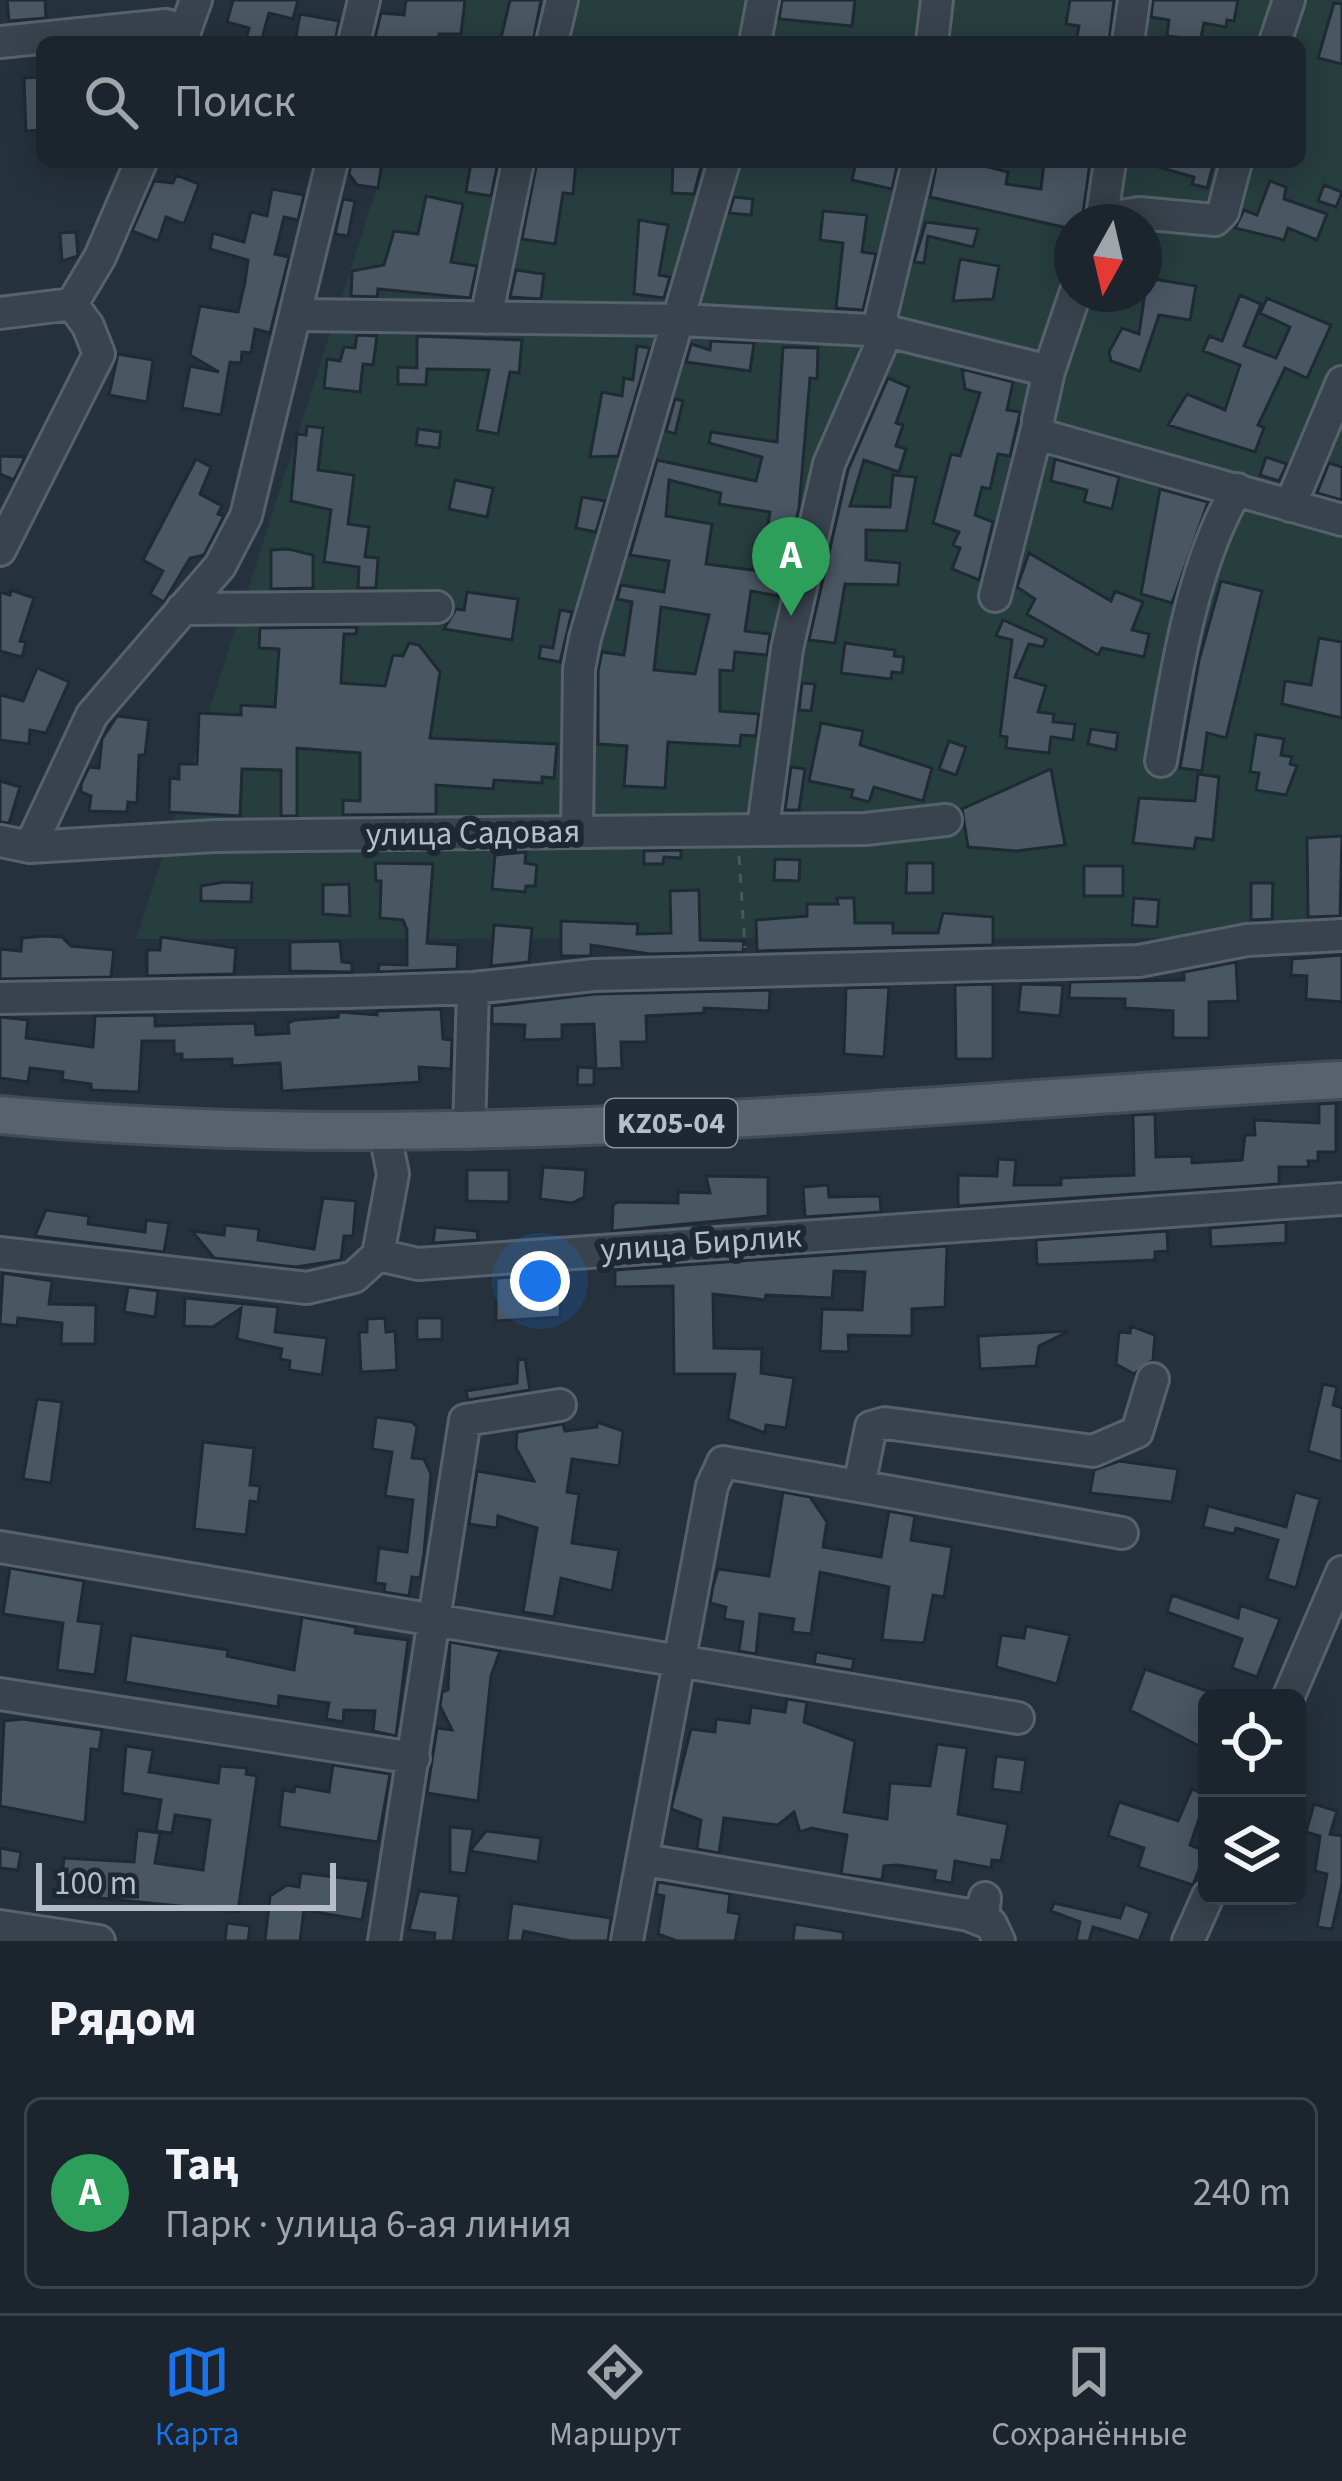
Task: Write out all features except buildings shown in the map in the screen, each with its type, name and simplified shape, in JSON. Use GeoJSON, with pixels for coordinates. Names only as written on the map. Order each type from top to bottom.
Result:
{"type":"FeatureCollection","features":[{"type":"Feature","properties":{"kind":"main road","name":"KZ05-04"},"geometry":{"type":"LineString","coordinates":[[0,1115],[249,1134],[469,1133],[1342,1080]]}},
{"type":"Feature","properties":{"kind":"street"},"geometry":{"type":"LineString","coordinates":[[183,36],[196,0]]}},
{"type":"Feature","properties":{"kind":"street"},"geometry":{"type":"LineString","coordinates":[[355,36],[364,0]]}},
{"type":"Feature","properties":{"kind":"street"},"geometry":{"type":"LineString","coordinates":[[553,36],[562,0]]}},
{"type":"Feature","properties":{"kind":"street"},"geometry":{"type":"LineString","coordinates":[[756,36],[763,0]]}},
{"type":"Feature","properties":{"kind":"street"},"geometry":{"type":"LineString","coordinates":[[933,36],[937,0]]}},
{"type":"Feature","properties":{"kind":"street"},"geometry":{"type":"LineString","coordinates":[[1129,36],[1134,0]]}},
{"type":"Feature","properties":{"kind":"street"},"geometry":{"type":"LineString","coordinates":[[1277,36],[1289,0]]}},
{"type":"Feature","properties":{"kind":"street"},"geometry":{"type":"LineString","coordinates":[[59,36],[166,25],[182,36]]}},
{"type":"Feature","properties":{"kind":"street"},"geometry":{"type":"LineString","coordinates":[[0,42],[36,38]]}},
{"type":"Feature","properties":{"kind":"street"},"geometry":{"type":"LineString","coordinates":[[72,304],[100,257],[138,168]]}},
{"type":"Feature","properties":{"kind":"street"},"geometry":{"type":"LineString","coordinates":[[15,844],[92,715],[220,566],[246,516],[299,315],[331,168]]}},
{"type":"Feature","properties":{"kind":"street"},"geometry":{"type":"LineString","coordinates":[[486,318],[517,168]]}},
{"type":"Feature","properties":{"kind":"street"},"geometry":{"type":"LineString","coordinates":[[577,831],[579,669],[585,638],[682,320],[722,168]]}},
{"type":"Feature","properties":{"kind":"street"},"geometry":{"type":"LineString","coordinates":[[751,828],[829,464],[887,331],[881,317],[917,168]]}},
{"type":"Feature","properties":{"kind":"street"},"geometry":{"type":"LineString","coordinates":[[1103,204],[1109,168]]}},
{"type":"Feature","properties":{"kind":"street"},"geometry":{"type":"LineString","coordinates":[[1162,215],[1215,220],[1223,212],[1234,168]]}},
{"type":"Feature","properties":{"kind":"street"},"geometry":{"type":"LineString","coordinates":[[0,313],[72,304]]}},
{"type":"Feature","properties":{"kind":"street"},"geometry":{"type":"LineString","coordinates":[[0,550],[99,354],[88,326],[72,304]]}},
{"type":"Feature","properties":{"kind":"street"},"geometry":{"type":"LineString","coordinates":[[995,596],[1049,371],[1069,312]]}},
{"type":"Feature","properties":{"kind":"street"},"geometry":{"type":"LineString","coordinates":[[299,315],[682,320],[887,331],[1049,371]]}},
{"type":"Feature","properties":{"kind":"street"},"geometry":{"type":"LineString","coordinates":[[1290,506],[1342,382]]}},
{"type":"Feature","properties":{"kind":"street"},"geometry":{"type":"LineString","coordinates":[[1037,429],[1041,436],[1342,520]]}},
{"type":"Feature","properties":{"kind":"street"},"geometry":{"type":"LineString","coordinates":[[1161,761],[1184,643],[1211,541],[1237,489]]}},
{"type":"Feature","properties":{"kind":"street"},"geometry":{"type":"LineString","coordinates":[[182,609],[437,607]]}},
{"type":"Feature","properties":{"kind":"street","name":"улица Садовая"},"geometry":{"type":"LineString","coordinates":[[15,844],[865,829],[946,820]]}},
{"type":"Feature","properties":{"kind":"street"},"geometry":{"type":"LineString","coordinates":[[0,998],[473,988],[594,975],[1139,961],[1246,940],[1342,935]]}},
{"type":"Feature","properties":{"kind":"street"},"geometry":{"type":"LineString","coordinates":[[469,1133],[473,988]]}},
{"type":"Feature","properties":{"kind":"street"},"geometry":{"type":"LineString","coordinates":[[0,1253],[307,1288],[353,1277],[378,1256],[393,1174],[385,1135]]}},
{"type":"Feature","properties":{"kind":"street","name":"улица Бирлик"},"geometry":{"type":"LineString","coordinates":[[378,1256],[418,1264],[1342,1199]]}},
{"type":"Feature","properties":{"kind":"street"},"geometry":{"type":"LineString","coordinates":[[859,1486],[871,1427],[885,1423],[1093,1451],[1137,1432],[1153,1379]]}},
{"type":"Feature","properties":{"kind":"street"},"geometry":{"type":"LineString","coordinates":[[384,1941],[465,1420],[560,1405]]}},
{"type":"Feature","properties":{"kind":"street"},"geometry":{"type":"LineString","coordinates":[[627,1941],[712,1486],[723,1462],[1122,1533]]}},
{"type":"Feature","properties":{"kind":"street"},"geometry":{"type":"LineString","coordinates":[[0,1547],[1018,1718]]}},
{"type":"Feature","properties":{"kind":"street"},"geometry":{"type":"LineString","coordinates":[[1292,1689],[1342,1572]]}},
{"type":"Feature","properties":{"kind":"street"},"geometry":{"type":"LineString","coordinates":[[0,1694],[414,1758]]}},
{"type":"Feature","properties":{"kind":"street"},"geometry":{"type":"LineString","coordinates":[[645,1860],[977,1906],[1000,1941]]}},
{"type":"Feature","properties":{"kind":"street"},"geometry":{"type":"LineString","coordinates":[[1188,1941],[1204,1905]]}},
{"type":"Feature","properties":{"kind":"street"},"geometry":{"type":"LineString","coordinates":[[0,1926],[99,1941]]}},
{"type":"Feature","properties":{"kind":"path"},"geometry":{"type":"LineString","coordinates":[[747,974],[751,828]]}},
{"type":"Feature","properties":{"kind":"green space"},"geometry":{"type":"Polygon","coordinates":[[[437,0],[1342,0],[1342,938],[136,939],[383,168],[1306,168],[1306,36],[426,36],[437,0]]]}},
{"type":"Feature","properties":{"kind":"place","name":"Таң"},"geometry":{"type":"Point","coordinates":[791,616]}}]}
